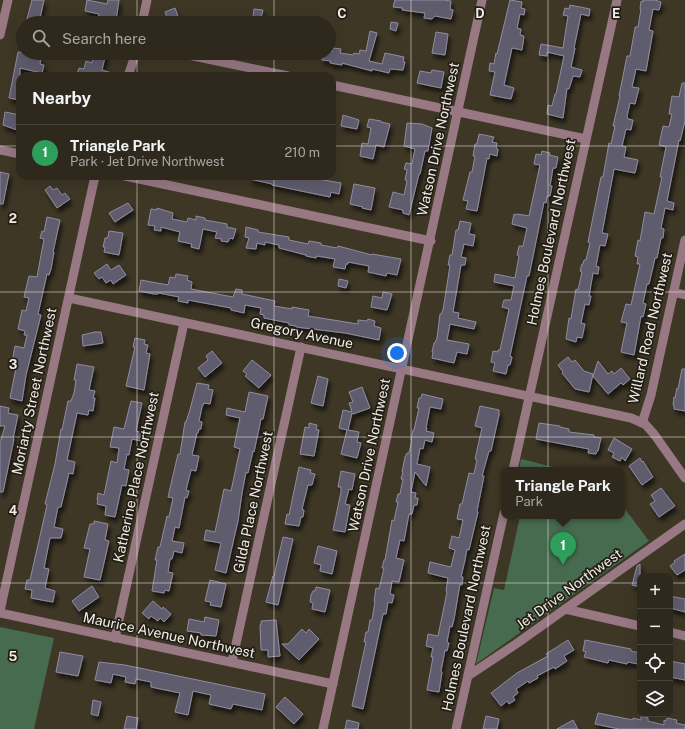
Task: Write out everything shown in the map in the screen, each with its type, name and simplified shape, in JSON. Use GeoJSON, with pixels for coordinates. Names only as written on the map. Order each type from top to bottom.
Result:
{"type":"FeatureCollection","features":[{"type":"Feature","properties":{"kind":"street"},"geometry":{"type":"LineString","coordinates":[[1,29],[8,0]]}},
{"type":"Feature","properties":{"kind":"street"},"geometry":{"type":"LineString","coordinates":[[144,16],[147,0]]}},
{"type":"Feature","properties":{"kind":"street","name":"Watson Drive Northwest"},"geometry":{"type":"LineString","coordinates":[[323,729],[459,112],[482,0]]}},
{"type":"Feature","properties":{"kind":"street","name":"Holmes Boulevard Northwest"},"geometry":{"type":"LineString","coordinates":[[514,467],[617,0]]}},
{"type":"Feature","properties":{"kind":"street"},"geometry":{"type":"LineString","coordinates":[[129,72],[134,60]]}},
{"type":"Feature","properties":{"kind":"street"},"geometry":{"type":"LineString","coordinates":[[212,60],[269,72]]}},
{"type":"Feature","properties":{"kind":"street"},"geometry":{"type":"LineString","coordinates":[[336,86],[586,139]]}},
{"type":"Feature","properties":{"kind":"street"},"geometry":{"type":"LineString","coordinates":[[0,150],[16,153]]}},
{"type":"Feature","properties":{"kind":"street","name":"Moriarty Street Northwest"},"geometry":{"type":"LineString","coordinates":[[0,612],[94,180]]}},
{"type":"Feature","properties":{"kind":"street"},"geometry":{"type":"LineString","coordinates":[[144,180],[431,240]]}},
{"type":"Feature","properties":{"kind":"street","name":"Willard Road Northwest"},"geometry":{"type":"LineString","coordinates":[[642,423],[651,394],[685,240]]}},
{"type":"Feature","properties":{"kind":"street"},"geometry":{"type":"LineString","coordinates":[[673,292],[685,295]]}},
{"type":"Feature","properties":{"kind":"street","name":"Gregory Avenue"},"geometry":{"type":"LineString","coordinates":[[69,298],[622,415],[642,423]]}},
{"type":"Feature","properties":{"kind":"street","name":"Katherine Place Northwest"},"geometry":{"type":"LineString","coordinates":[[115,638],[184,323]]}},
{"type":"Feature","properties":{"kind":"street","name":"Gilda Place Northwest"},"geometry":{"type":"LineString","coordinates":[[232,662],[301,347]]}},
{"type":"Feature","properties":{"kind":"street"},"geometry":{"type":"LineString","coordinates":[[642,423],[654,434],[685,478]]}},
{"type":"Feature","properties":{"kind":"street","name":"Holmes Boulevard Northwest"},"geometry":{"type":"LineString","coordinates":[[456,729],[502,519]]}},
{"type":"Feature","properties":{"kind":"street","name":"Jet Drive Northwest"},"geometry":{"type":"LineString","coordinates":[[468,676],[685,524]]}},
{"type":"Feature","properties":{"kind":"street"},"geometry":{"type":"LineString","coordinates":[[565,609],[637,625]]}},
{"type":"Feature","properties":{"kind":"street","name":"Maurice Avenue Northwest"},"geometry":{"type":"LineString","coordinates":[[0,612],[333,684]]}},
{"type":"Feature","properties":{"kind":"street"},"geometry":{"type":"LineString","coordinates":[[673,633],[685,636]]}},
{"type":"Feature","properties":{"kind":"green space"},"geometry":{"type":"Polygon","coordinates":[[[521,459],[553,467],[520,467],[521,459]]]}},
{"type":"Feature","properties":{"kind":"green space"},"geometry":{"type":"Polygon","coordinates":[[[625,509],[649,541],[476,664],[494,588],[504,590],[519,519],[625,519],[625,509]]]}},
{"type":"Feature","properties":{"kind":"green space"},"geometry":{"type":"Polygon","coordinates":[[[0,627],[54,638],[34,729],[0,729],[0,627]]]}},
{"type":"Feature","properties":{"kind":"building"},"geometry":{"type":"Polygon","coordinates":[[[32,0],[44,0],[41,16],[28,16],[32,0]]]}},
{"type":"Feature","properties":{"kind":"building"},"geometry":{"type":"Polygon","coordinates":[[[87,0],[107,4],[108,0],[119,0],[117,16],[99,16],[99,14],[85,11],[87,0]]]}},
{"type":"Feature","properties":{"kind":"building"},"geometry":{"type":"Polygon","coordinates":[[[395,0],[451,1],[450,9],[453,10],[451,19],[435,16],[432,19],[424,18],[425,13],[402,10],[403,8],[393,7],[395,0]]]}},
{"type":"Feature","properties":{"kind":"building"},"geometry":{"type":"Polygon","coordinates":[[[510,0],[522,2],[521,8],[525,9],[524,15],[520,14],[517,28],[521,29],[520,35],[524,36],[522,50],[512,48],[504,85],[514,88],[511,99],[490,95],[495,72],[489,71],[490,63],[494,64],[496,53],[497,54],[510,0]]]}},
{"type":"Feature","properties":{"kind":"building"},"geometry":{"type":"Polygon","coordinates":[[[643,0],[655,0],[661,2],[659,10],[653,9],[649,30],[653,31],[646,71],[636,69],[632,87],[639,88],[635,104],[630,103],[627,116],[628,119],[633,120],[631,130],[626,129],[622,146],[626,147],[624,157],[638,160],[635,173],[614,169],[602,233],[608,234],[605,246],[600,245],[596,266],[599,267],[598,274],[593,273],[589,305],[585,304],[581,323],[585,324],[582,338],[577,337],[576,342],[566,339],[569,318],[571,319],[576,289],[578,290],[582,272],[580,271],[584,260],[586,260],[590,243],[588,242],[601,177],[603,177],[609,143],[611,144],[615,126],[613,126],[627,56],[630,56],[635,27],[638,27],[641,1],[643,2],[643,0]]]}},
{"type":"Feature","properties":{"kind":"building"},"geometry":{"type":"Polygon","coordinates":[[[570,5],[590,9],[589,16],[581,14],[571,67],[582,70],[580,77],[573,76],[569,89],[567,88],[563,118],[547,114],[548,105],[552,106],[556,94],[564,56],[547,52],[547,56],[539,55],[541,44],[563,48],[568,16],[563,15],[565,8],[569,9],[570,5]]]}},
{"type":"Feature","properties":{"kind":"building"},"geometry":{"type":"Polygon","coordinates":[[[175,8],[178,16],[166,16],[165,12],[175,8]]]}},
{"type":"Feature","properties":{"kind":"building"},"geometry":{"type":"Polygon","coordinates":[[[254,9],[263,10],[262,16],[253,16],[254,9]]]}},
{"type":"Feature","properties":{"kind":"building"},"geometry":{"type":"Polygon","coordinates":[[[391,22],[398,23],[396,31],[390,29],[391,22]]]}},
{"type":"Feature","properties":{"kind":"building"},"geometry":{"type":"Polygon","coordinates":[[[370,31],[377,33],[369,61],[382,64],[385,53],[404,57],[403,61],[405,62],[403,70],[390,69],[389,73],[372,69],[372,71],[342,63],[342,65],[330,63],[331,61],[322,60],[336,60],[336,48],[341,49],[340,53],[353,55],[354,53],[359,54],[360,50],[366,51],[370,31]]]}},
{"type":"Feature","properties":{"kind":"building"},"geometry":{"type":"Polygon","coordinates":[[[436,32],[448,34],[445,55],[432,53],[436,32]]]}},
{"type":"Feature","properties":{"kind":"building"},"geometry":{"type":"Polygon","coordinates":[[[16,60],[41,60],[40,64],[44,65],[42,72],[20,68],[20,72],[16,72],[16,99],[9,98],[16,60]]]}},
{"type":"Feature","properties":{"kind":"building"},"geometry":{"type":"Polygon","coordinates":[[[93,60],[104,60],[102,70],[108,72],[78,72],[79,68],[84,69],[86,61],[92,63],[93,60]]]}},
{"type":"Feature","properties":{"kind":"building"},"geometry":{"type":"Polygon","coordinates":[[[432,70],[444,72],[441,88],[417,83],[420,71],[431,73],[432,70]]]}},
{"type":"Feature","properties":{"kind":"building"},"geometry":{"type":"Polygon","coordinates":[[[682,83],[685,83],[685,121],[680,141],[679,140],[667,201],[674,203],[673,210],[665,208],[661,228],[664,229],[663,238],[661,238],[649,284],[647,284],[643,303],[646,304],[643,317],[641,316],[634,355],[621,352],[627,323],[621,322],[626,304],[631,305],[640,264],[637,264],[638,257],[635,256],[638,240],[640,241],[645,212],[654,214],[662,177],[660,177],[666,147],[659,145],[663,126],[669,127],[672,114],[669,114],[672,96],[679,97],[682,83]]]}},
{"type":"Feature","properties":{"kind":"building"},"geometry":{"type":"Polygon","coordinates":[[[5,112],[16,114],[16,130],[3,125],[5,112]]]}},
{"type":"Feature","properties":{"kind":"building"},"geometry":{"type":"Polygon","coordinates":[[[343,115],[359,120],[357,129],[341,126],[343,115]]]}},
{"type":"Feature","properties":{"kind":"building"},"geometry":{"type":"Polygon","coordinates":[[[369,119],[390,124],[384,147],[376,145],[373,159],[360,156],[362,143],[368,144],[371,128],[367,127],[369,119]]]}},
{"type":"Feature","properties":{"kind":"building"},"geometry":{"type":"Polygon","coordinates":[[[407,123],[422,124],[432,128],[428,151],[425,151],[409,215],[403,213],[403,210],[389,207],[393,192],[404,195],[407,181],[405,180],[407,170],[404,169],[406,163],[412,164],[415,149],[404,146],[407,123]]]}},
{"type":"Feature","properties":{"kind":"building"},"geometry":{"type":"Polygon","coordinates":[[[479,134],[494,137],[492,142],[497,143],[496,148],[498,149],[497,156],[490,154],[489,159],[487,158],[477,211],[466,209],[468,201],[463,200],[470,172],[472,172],[475,156],[473,156],[475,144],[477,144],[479,134]]]}},
{"type":"Feature","properties":{"kind":"building"},"geometry":{"type":"Polygon","coordinates":[[[542,151],[550,153],[549,155],[558,157],[556,168],[553,168],[550,196],[547,196],[546,203],[544,202],[529,276],[527,276],[510,356],[512,357],[506,374],[493,371],[495,363],[491,362],[493,351],[498,352],[498,350],[500,350],[509,309],[502,307],[504,300],[511,300],[514,286],[494,282],[495,274],[515,278],[519,256],[517,255],[519,246],[523,246],[527,228],[512,224],[514,214],[529,216],[540,165],[534,164],[536,154],[541,155],[542,151]]]}},
{"type":"Feature","properties":{"kind":"building"},"geometry":{"type":"Polygon","coordinates":[[[0,172],[9,174],[3,204],[0,204],[0,172]]]}},
{"type":"Feature","properties":{"kind":"building"},"geometry":{"type":"Polygon","coordinates":[[[254,180],[324,180],[341,183],[339,194],[331,192],[330,197],[254,180]]]}},
{"type":"Feature","properties":{"kind":"building"},"geometry":{"type":"Polygon","coordinates":[[[354,184],[375,188],[371,210],[350,204],[354,184]]]}},
{"type":"Feature","properties":{"kind":"building"},"geometry":{"type":"Polygon","coordinates":[[[50,186],[53,190],[57,188],[62,195],[65,193],[70,199],[57,208],[45,190],[50,186]]]}},
{"type":"Feature","properties":{"kind":"building"},"geometry":{"type":"Polygon","coordinates":[[[128,203],[133,210],[115,222],[109,213],[128,203]]]}},
{"type":"Feature","properties":{"kind":"building"},"geometry":{"type":"Polygon","coordinates":[[[157,208],[173,213],[172,219],[187,222],[188,218],[196,220],[196,216],[205,218],[205,220],[227,224],[227,227],[236,229],[233,239],[230,238],[228,242],[221,241],[222,239],[215,238],[217,232],[203,229],[199,249],[191,247],[192,244],[178,241],[180,232],[161,227],[161,231],[154,230],[155,226],[148,225],[151,209],[157,210],[157,208]]]}},
{"type":"Feature","properties":{"kind":"building"},"geometry":{"type":"Polygon","coordinates":[[[47,217],[60,220],[51,269],[49,275],[47,274],[38,314],[41,315],[26,375],[22,401],[10,398],[17,363],[12,362],[15,346],[24,348],[27,335],[24,335],[25,331],[18,329],[22,310],[26,311],[29,298],[24,297],[29,276],[37,277],[44,239],[40,238],[42,231],[44,232],[47,217]]]}},
{"type":"Feature","properties":{"kind":"building"},"geometry":{"type":"Polygon","coordinates":[[[460,221],[471,223],[469,234],[475,235],[473,246],[464,244],[461,257],[466,258],[465,265],[461,265],[453,312],[459,313],[458,318],[476,322],[474,329],[450,324],[447,340],[469,344],[467,354],[457,352],[454,363],[432,358],[432,352],[437,338],[440,314],[443,310],[450,265],[448,265],[450,255],[452,255],[456,230],[458,230],[460,221]]]}},
{"type":"Feature","properties":{"kind":"building"},"geometry":{"type":"Polygon","coordinates":[[[246,227],[258,230],[258,232],[289,237],[289,240],[308,244],[309,241],[337,248],[338,246],[372,255],[401,259],[397,275],[387,273],[386,276],[368,272],[369,266],[348,262],[345,269],[333,267],[335,259],[306,256],[279,248],[279,245],[265,242],[265,245],[257,243],[256,249],[246,248],[249,238],[245,237],[246,227]]]}},
{"type":"Feature","properties":{"kind":"building"},"geometry":{"type":"Polygon","coordinates":[[[109,231],[123,233],[119,255],[104,252],[105,247],[103,247],[105,238],[108,237],[109,231]]]}},
{"type":"Feature","properties":{"kind":"building"},"geometry":{"type":"Polygon","coordinates":[[[107,264],[111,270],[119,265],[126,275],[113,284],[111,280],[106,283],[102,277],[99,279],[94,273],[107,264]]]}},
{"type":"Feature","properties":{"kind":"building"},"geometry":{"type":"Polygon","coordinates":[[[176,274],[188,276],[187,280],[192,282],[191,289],[233,297],[236,289],[242,290],[242,294],[275,301],[274,306],[309,310],[308,316],[358,324],[358,320],[367,321],[368,319],[375,321],[374,326],[381,328],[379,340],[345,333],[296,327],[289,325],[289,323],[264,318],[264,315],[260,314],[261,308],[245,305],[244,313],[231,310],[231,308],[188,300],[188,303],[178,301],[179,297],[139,291],[141,280],[168,285],[170,277],[175,278],[176,274]]]}},
{"type":"Feature","properties":{"kind":"building"},"geometry":{"type":"Polygon","coordinates":[[[339,279],[348,281],[346,288],[338,286],[339,279]]]}},
{"type":"Feature","properties":{"kind":"building"},"geometry":{"type":"Polygon","coordinates":[[[383,292],[392,294],[387,310],[371,307],[373,296],[382,298],[383,292]]]}},
{"type":"Feature","properties":{"kind":"building"},"geometry":{"type":"Polygon","coordinates":[[[101,332],[103,343],[83,346],[82,335],[101,332]]]}},
{"type":"Feature","properties":{"kind":"building"},"geometry":{"type":"Polygon","coordinates":[[[135,338],[145,340],[144,344],[148,345],[146,353],[150,354],[144,390],[126,386],[135,347],[133,347],[135,338]]]}},
{"type":"Feature","properties":{"kind":"building"},"geometry":{"type":"Polygon","coordinates":[[[212,351],[222,363],[205,377],[198,368],[208,360],[206,356],[212,351]]]}},
{"type":"Feature","properties":{"kind":"building"},"geometry":{"type":"Polygon","coordinates":[[[568,357],[572,362],[575,360],[584,371],[593,374],[589,392],[575,389],[562,373],[563,372],[558,365],[568,357]]]}},
{"type":"Feature","properties":{"kind":"building"},"geometry":{"type":"Polygon","coordinates":[[[252,360],[271,375],[259,388],[245,376],[247,374],[243,371],[252,360]]]}},
{"type":"Feature","properties":{"kind":"building"},"geometry":{"type":"Polygon","coordinates":[[[598,361],[608,374],[612,371],[614,374],[621,368],[630,379],[623,385],[621,383],[608,394],[593,376],[598,361]]]}},
{"type":"Feature","properties":{"kind":"building"},"geometry":{"type":"Polygon","coordinates":[[[77,364],[94,367],[89,390],[95,391],[93,398],[95,398],[93,411],[89,410],[88,415],[77,413],[67,460],[75,462],[73,474],[69,473],[61,507],[58,507],[54,527],[63,529],[61,538],[50,538],[44,568],[49,569],[45,588],[55,591],[53,602],[31,598],[32,590],[25,589],[27,580],[30,580],[68,401],[71,401],[74,393],[76,380],[74,380],[77,364]]]}},
{"type":"Feature","properties":{"kind":"building"},"geometry":{"type":"Polygon","coordinates":[[[682,369],[685,369],[685,411],[674,409],[673,405],[682,369]]]}},
{"type":"Feature","properties":{"kind":"building"},"geometry":{"type":"Polygon","coordinates":[[[318,376],[328,379],[323,406],[311,403],[318,376]]]}},
{"type":"Feature","properties":{"kind":"building"},"geometry":{"type":"Polygon","coordinates":[[[197,383],[209,385],[208,389],[213,390],[210,404],[204,403],[202,407],[199,421],[202,422],[201,429],[199,429],[197,433],[192,455],[199,456],[196,471],[191,470],[186,490],[189,491],[187,498],[185,497],[179,528],[175,527],[172,541],[184,543],[182,553],[174,551],[172,559],[170,559],[168,572],[173,573],[169,591],[165,590],[164,593],[152,591],[157,560],[155,560],[158,547],[160,547],[167,516],[169,517],[173,498],[168,497],[178,454],[180,454],[185,422],[197,383]]]}},
{"type":"Feature","properties":{"kind":"building"},"geometry":{"type":"Polygon","coordinates":[[[362,387],[370,408],[353,414],[352,413],[348,430],[359,432],[357,442],[361,443],[357,458],[341,454],[347,430],[339,428],[343,410],[352,412],[349,403],[353,402],[349,392],[362,387]]]}},
{"type":"Feature","properties":{"kind":"building"},"geometry":{"type":"Polygon","coordinates":[[[249,392],[268,396],[248,473],[246,472],[238,521],[226,573],[215,570],[221,543],[204,540],[206,530],[215,532],[224,489],[231,491],[240,449],[234,447],[240,418],[226,415],[227,408],[245,412],[249,392]]]}},
{"type":"Feature","properties":{"kind":"building"},"geometry":{"type":"Polygon","coordinates":[[[422,394],[443,399],[441,409],[430,407],[426,431],[434,433],[432,442],[425,440],[423,449],[420,448],[417,464],[430,467],[426,486],[415,472],[411,492],[416,493],[415,498],[418,498],[417,505],[414,505],[412,514],[409,514],[404,541],[400,540],[396,558],[404,560],[399,582],[392,581],[390,594],[394,595],[392,603],[388,602],[386,614],[383,614],[363,709],[352,706],[366,642],[364,642],[366,632],[368,632],[370,620],[372,620],[376,588],[379,589],[392,520],[394,521],[398,502],[396,502],[398,494],[400,494],[405,457],[407,453],[409,453],[419,408],[417,408],[419,398],[421,398],[422,394]]]}},
{"type":"Feature","properties":{"kind":"building"},"geometry":{"type":"Polygon","coordinates":[[[131,401],[142,403],[136,431],[143,433],[141,441],[132,439],[129,455],[127,454],[124,469],[129,470],[126,486],[122,485],[115,517],[105,515],[106,506],[97,504],[97,500],[98,493],[104,495],[111,461],[117,463],[119,448],[110,447],[114,427],[124,429],[131,401]]]}},
{"type":"Feature","properties":{"kind":"building"},"geometry":{"type":"Polygon","coordinates":[[[0,406],[9,408],[8,413],[18,415],[3,492],[0,492],[0,440],[5,426],[0,426],[0,406]]]}},
{"type":"Feature","properties":{"kind":"building"},"geometry":{"type":"Polygon","coordinates":[[[480,406],[499,410],[499,415],[491,451],[489,451],[482,476],[484,476],[478,512],[469,550],[467,549],[461,577],[463,577],[462,585],[460,584],[452,627],[450,626],[447,642],[449,643],[447,651],[445,650],[439,692],[427,690],[433,657],[431,657],[433,648],[426,646],[428,634],[438,636],[447,592],[448,578],[428,573],[430,562],[451,567],[455,550],[449,548],[452,536],[459,538],[463,520],[457,519],[460,504],[462,504],[469,473],[474,474],[477,460],[475,459],[482,428],[475,426],[480,406]]]}},
{"type":"Feature","properties":{"kind":"building"},"geometry":{"type":"Polygon","coordinates":[[[309,423],[317,425],[316,429],[319,430],[314,456],[300,454],[305,427],[309,428],[309,423]]]}},
{"type":"Feature","properties":{"kind":"building"},"geometry":{"type":"Polygon","coordinates":[[[539,423],[560,426],[569,429],[569,432],[594,435],[594,437],[601,438],[598,451],[596,454],[588,453],[589,449],[536,439],[539,423]]]}},
{"type":"Feature","properties":{"kind":"building"},"geometry":{"type":"Polygon","coordinates":[[[614,438],[632,449],[625,461],[622,457],[620,461],[612,457],[614,453],[608,450],[614,438]]]}},
{"type":"Feature","properties":{"kind":"building"},"geometry":{"type":"Polygon","coordinates":[[[640,458],[653,477],[642,485],[629,466],[640,458]]]}},
{"type":"Feature","properties":{"kind":"building"},"geometry":{"type":"Polygon","coordinates":[[[299,467],[311,470],[310,473],[315,474],[312,485],[308,485],[302,509],[304,510],[303,517],[301,517],[299,526],[285,524],[287,514],[289,515],[299,467]]]}},
{"type":"Feature","properties":{"kind":"building"},"geometry":{"type":"Polygon","coordinates":[[[341,471],[355,474],[352,490],[349,489],[345,504],[350,505],[345,532],[333,530],[341,492],[341,487],[338,487],[341,471]]]}},
{"type":"Feature","properties":{"kind":"building"},"geometry":{"type":"Polygon","coordinates":[[[661,488],[675,506],[659,517],[650,504],[655,501],[651,495],[661,488]]]}},
{"type":"Feature","properties":{"kind":"building"},"geometry":{"type":"Polygon","coordinates":[[[94,521],[108,524],[105,540],[109,541],[100,580],[84,577],[90,549],[84,548],[90,524],[94,524],[94,521]]]}},
{"type":"Feature","properties":{"kind":"building"},"geometry":{"type":"Polygon","coordinates":[[[283,537],[293,539],[278,605],[266,602],[283,537]]]}},
{"type":"Feature","properties":{"kind":"building"},"geometry":{"type":"Polygon","coordinates":[[[318,546],[337,551],[332,574],[320,571],[321,565],[314,563],[318,546]]]}},
{"type":"Feature","properties":{"kind":"building"},"geometry":{"type":"Polygon","coordinates":[[[685,554],[685,570],[677,575],[670,566],[675,562],[674,561],[685,554]]]}},
{"type":"Feature","properties":{"kind":"building"},"geometry":{"type":"Polygon","coordinates":[[[640,564],[640,573],[637,573],[637,586],[632,585],[637,566],[640,564]]]}},
{"type":"Feature","properties":{"kind":"building"},"geometry":{"type":"Polygon","coordinates":[[[210,580],[226,584],[221,607],[210,605],[211,602],[205,601],[210,580]]]}},
{"type":"Feature","properties":{"kind":"building"},"geometry":{"type":"Polygon","coordinates":[[[92,586],[99,597],[79,611],[72,601],[92,586]]]}},
{"type":"Feature","properties":{"kind":"building"},"geometry":{"type":"Polygon","coordinates":[[[316,587],[330,590],[325,612],[312,609],[313,603],[310,602],[311,595],[313,591],[315,591],[316,587]]]}},
{"type":"Feature","properties":{"kind":"building"},"geometry":{"type":"Polygon","coordinates":[[[673,597],[685,599],[685,612],[673,609],[673,597]]]}},
{"type":"Feature","properties":{"kind":"building"},"geometry":{"type":"Polygon","coordinates":[[[153,601],[162,609],[163,607],[171,614],[164,622],[160,618],[158,621],[151,616],[149,619],[142,613],[153,601]]]}},
{"type":"Feature","properties":{"kind":"building"},"geometry":{"type":"Polygon","coordinates":[[[205,617],[219,620],[216,636],[201,635],[201,633],[187,631],[189,619],[204,622],[205,617]]]}},
{"type":"Feature","properties":{"kind":"building"},"geometry":{"type":"Polygon","coordinates":[[[276,620],[280,656],[268,657],[268,650],[261,650],[260,625],[261,621],[276,620]]]}},
{"type":"Feature","properties":{"kind":"building"},"geometry":{"type":"Polygon","coordinates":[[[302,629],[306,633],[309,629],[319,639],[299,660],[282,644],[288,644],[302,629]]]}},
{"type":"Feature","properties":{"kind":"building"},"geometry":{"type":"Polygon","coordinates":[[[568,640],[574,650],[564,656],[567,661],[555,669],[554,667],[537,676],[538,678],[529,683],[528,681],[516,689],[518,693],[513,697],[515,700],[509,704],[507,701],[501,706],[491,693],[517,673],[548,656],[546,654],[568,640]]]}},
{"type":"Feature","properties":{"kind":"building"},"geometry":{"type":"Polygon","coordinates":[[[585,640],[631,649],[631,651],[637,652],[637,664],[628,662],[627,664],[609,660],[608,663],[584,657],[586,652],[583,651],[585,640]]]}},
{"type":"Feature","properties":{"kind":"building"},"geometry":{"type":"Polygon","coordinates":[[[60,652],[83,656],[78,676],[56,672],[60,652]]]}},
{"type":"Feature","properties":{"kind":"building"},"geometry":{"type":"Polygon","coordinates":[[[99,662],[125,665],[265,694],[262,710],[233,704],[231,709],[209,704],[211,695],[193,691],[188,715],[175,712],[180,693],[151,687],[151,682],[136,679],[135,684],[125,682],[126,677],[113,674],[111,683],[95,680],[99,662]]]}},
{"type":"Feature","properties":{"kind":"building"},"geometry":{"type":"Polygon","coordinates":[[[673,662],[685,664],[685,680],[673,678],[673,662]]]}},
{"type":"Feature","properties":{"kind":"building"},"geometry":{"type":"Polygon","coordinates":[[[285,697],[303,714],[294,724],[276,707],[285,697]]]}},
{"type":"Feature","properties":{"kind":"building"},"geometry":{"type":"Polygon","coordinates":[[[93,700],[101,702],[98,716],[91,714],[93,700]]]}},
{"type":"Feature","properties":{"kind":"building"},"geometry":{"type":"Polygon","coordinates":[[[598,713],[633,720],[633,718],[641,720],[641,717],[644,717],[648,718],[648,721],[664,725],[664,720],[666,721],[667,718],[677,720],[676,723],[685,725],[685,729],[619,729],[595,724],[598,713]]]}},
{"type":"Feature","properties":{"kind":"building"},"geometry":{"type":"Polygon","coordinates":[[[127,716],[138,718],[136,729],[124,729],[127,716]]]}},
{"type":"Feature","properties":{"kind":"building"},"geometry":{"type":"Polygon","coordinates":[[[486,716],[499,719],[497,729],[483,729],[486,716]]]}},
{"type":"Feature","properties":{"kind":"building"},"geometry":{"type":"Polygon","coordinates":[[[347,720],[359,723],[358,729],[345,729],[347,720]]]}},
{"type":"Feature","properties":{"kind":"building"},"geometry":{"type":"Polygon","coordinates":[[[573,720],[578,729],[557,729],[573,720]]]}},
{"type":"Feature","properties":{"kind":"place","name":"Triangle Park"},"geometry":{"type":"Point","coordinates":[563,565]}}]}
